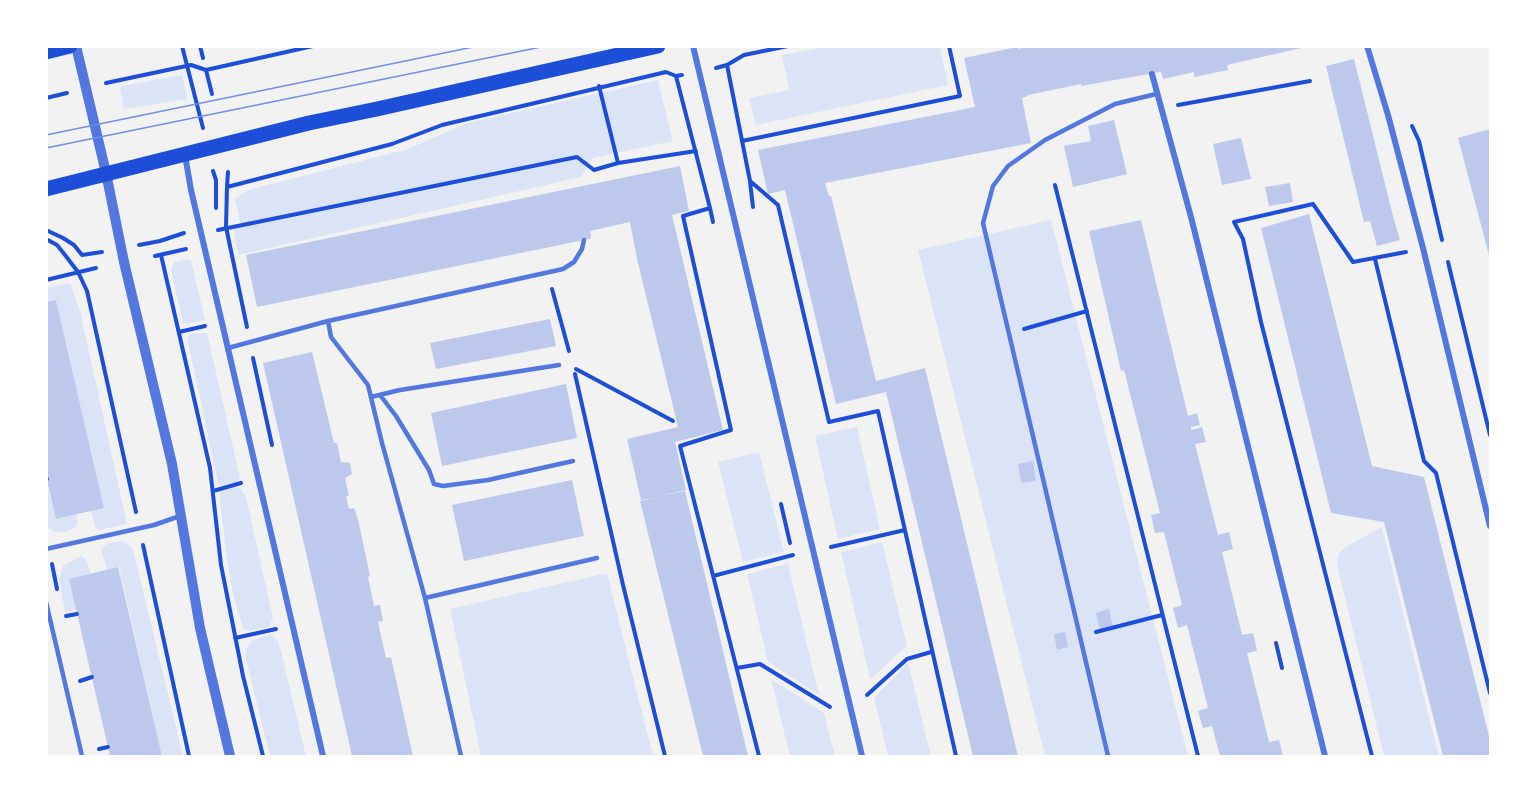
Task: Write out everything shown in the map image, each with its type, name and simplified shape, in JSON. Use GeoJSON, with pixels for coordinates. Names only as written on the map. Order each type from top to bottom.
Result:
{"type":"FeatureCollection","features":[{"type":"Feature","properties":{"kind":"main road"},"geometry":{"type":"LineString","coordinates":[[46,52],[70,46]]}},
{"type":"Feature","properties":{"kind":"main road"},"geometry":{"type":"LineString","coordinates":[[46,189],[309,123],[377,110],[658,46]]}},
{"type":"Feature","properties":{"kind":"street"},"geometry":{"type":"LineString","coordinates":[[76,46],[172,464],[200,628],[230,756]]}},
{"type":"Feature","properties":{"kind":"street"},"geometry":{"type":"LineString","coordinates":[[693,46],[862,756]]}},
{"type":"Feature","properties":{"kind":"street"},"geometry":{"type":"LineString","coordinates":[[1367,46],[1388,115],[1423,248],[1491,526]]}},
{"type":"Feature","properties":{"kind":"street"},"geometry":{"type":"LineString","coordinates":[[1152,74],[1191,217],[1325,756]]}},
{"type":"Feature","properties":{"kind":"street"},"geometry":{"type":"LineString","coordinates":[[185,154],[191,190],[323,756]]}},
{"type":"Feature","properties":{"kind":"lane"},"geometry":{"type":"LineString","coordinates":[[1108,756],[983,223],[993,186],[1008,166],[1045,140],[1119,102],[1156,94]]}},
{"type":"Feature","properties":{"kind":"lane"},"geometry":{"type":"LineString","coordinates":[[228,348],[328,321],[562,269],[574,262],[582,249],[584,240]]}},
{"type":"Feature","properties":{"kind":"lane"},"geometry":{"type":"LineString","coordinates":[[328,321],[331,337],[368,385],[425,598],[461,756]]}},
{"type":"Feature","properties":{"kind":"lane"},"geometry":{"type":"LineString","coordinates":[[370,398],[400,390],[559,365]]}},
{"type":"Feature","properties":{"kind":"lane"},"geometry":{"type":"LineString","coordinates":[[380,395],[396,416],[429,470],[434,484],[443,486],[488,480],[573,461]]}},
{"type":"Feature","properties":{"kind":"lane"},"geometry":{"type":"LineString","coordinates":[[46,549],[154,525],[180,516]]}},
{"type":"Feature","properties":{"kind":"lane"},"geometry":{"type":"LineString","coordinates":[[425,598],[597,558]]}},
{"type":"Feature","properties":{"kind":"lane"},"geometry":{"type":"LineString","coordinates":[[46,602],[82,756]]}},
{"type":"Feature","properties":{"kind":"path"},"geometry":{"type":"LineString","coordinates":[[182,46],[204,133]]}},
{"type":"Feature","properties":{"kind":"path"},"geometry":{"type":"LineString","coordinates":[[200,46],[203,58]]}},
{"type":"Feature","properties":{"kind":"path"},"geometry":{"type":"LineString","coordinates":[[119,80],[191,65],[206,70],[313,46]]}},
{"type":"Feature","properties":{"kind":"path"},"geometry":{"type":"LineString","coordinates":[[715,69],[744,55],[789,46]]}},
{"type":"Feature","properties":{"kind":"path"},"geometry":{"type":"LineString","coordinates":[[742,141],[960,96],[949,46]]}},
{"type":"Feature","properties":{"kind":"path"},"geometry":{"type":"LineString","coordinates":[[727,65],[750,181],[778,205],[829,422],[878,411],[956,756]]}},
{"type":"Feature","properties":{"kind":"path"},"geometry":{"type":"LineString","coordinates":[[206,70],[212,94]]}},
{"type":"Feature","properties":{"kind":"path"},"geometry":{"type":"LineString","coordinates":[[227,188],[392,144],[442,125],[599,86],[666,72],[676,76],[710,208],[683,216],[731,430],[680,446]]}},
{"type":"Feature","properties":{"kind":"path"},"geometry":{"type":"LineString","coordinates":[[1171,106],[1310,81]]}},
{"type":"Feature","properties":{"kind":"path"},"geometry":{"type":"LineString","coordinates":[[599,86],[618,163]]}},
{"type":"Feature","properties":{"kind":"path"},"geometry":{"type":"LineString","coordinates":[[215,232],[226,227],[577,157],[594,170],[618,163],[696,151]]}},
{"type":"Feature","properties":{"kind":"path"},"geometry":{"type":"LineString","coordinates":[[228,172],[226,227],[246,326]]}},
{"type":"Feature","properties":{"kind":"path"},"geometry":{"type":"LineString","coordinates":[[216,180],[216,213]]}},
{"type":"Feature","properties":{"kind":"path"},"geometry":{"type":"LineString","coordinates":[[1055,185],[1198,756]]}},
{"type":"Feature","properties":{"kind":"path"},"geometry":{"type":"LineString","coordinates":[[1372,756],[1261,322],[1243,239],[1234,222],[1313,204],[1353,262],[1423,248]]}},
{"type":"Feature","properties":{"kind":"path"},"geometry":{"type":"LineString","coordinates":[[46,230],[55,232],[68,241],[82,255],[89,255]]}},
{"type":"Feature","properties":{"kind":"path"},"geometry":{"type":"LineString","coordinates":[[154,242],[189,231]]}},
{"type":"Feature","properties":{"kind":"path"},"geometry":{"type":"LineString","coordinates":[[46,239],[57,245],[78,272],[87,291],[138,521]]}},
{"type":"Feature","properties":{"kind":"path"},"geometry":{"type":"LineString","coordinates":[[154,256],[192,247]]}},
{"type":"Feature","properties":{"kind":"path"},"geometry":{"type":"LineString","coordinates":[[161,255],[210,468],[221,565],[235,638],[263,756]]}},
{"type":"Feature","properties":{"kind":"path"},"geometry":{"type":"LineString","coordinates":[[1375,259],[1424,461],[1436,473],[1491,693]]}},
{"type":"Feature","properties":{"kind":"path"},"geometry":{"type":"LineString","coordinates":[[46,280],[96,268]]}},
{"type":"Feature","properties":{"kind":"path"},"geometry":{"type":"LineString","coordinates":[[547,272],[570,356]]}},
{"type":"Feature","properties":{"kind":"path"},"geometry":{"type":"LineString","coordinates":[[1009,334],[1087,311]]}},
{"type":"Feature","properties":{"kind":"path"},"geometry":{"type":"LineString","coordinates":[[179,332],[208,326]]}},
{"type":"Feature","properties":{"kind":"path"},"geometry":{"type":"LineString","coordinates":[[665,756],[573,367],[673,421]]}},
{"type":"Feature","properties":{"kind":"path"},"geometry":{"type":"LineString","coordinates":[[678,441],[759,756]]}},
{"type":"Feature","properties":{"kind":"path"},"geometry":{"type":"LineString","coordinates":[[213,490],[243,483]]}},
{"type":"Feature","properties":{"kind":"path"},"geometry":{"type":"LineString","coordinates":[[831,546],[905,530]]}},
{"type":"Feature","properties":{"kind":"path"},"geometry":{"type":"LineString","coordinates":[[141,535],[189,756]]}},
{"type":"Feature","properties":{"kind":"path"},"geometry":{"type":"LineString","coordinates":[[713,576],[793,555]]}},
{"type":"Feature","properties":{"kind":"path"},"geometry":{"type":"LineString","coordinates":[[1080,637],[1162,615]]}},
{"type":"Feature","properties":{"kind":"path"},"geometry":{"type":"LineString","coordinates":[[235,638],[277,629]]}},
{"type":"Feature","properties":{"kind":"path"},"geometry":{"type":"LineString","coordinates":[[867,695],[907,659],[932,652]]}},
{"type":"Feature","properties":{"kind":"path"},"geometry":{"type":"LineString","coordinates":[[736,668],[760,664],[830,707]]}},
{"type":"Feature","properties":{"kind":"shaded area"},"geometry":{"type":"Polygon","coordinates":[[[826,47],[940,47],[948,85],[756,125],[749,98],[789,90],[782,55],[826,47]]]}},
{"type":"Feature","properties":{"kind":"shaded area"},"geometry":{"type":"Polygon","coordinates":[[[182,75],[187,99],[124,109],[121,86],[182,75]]]}},
{"type":"Feature","properties":{"kind":"shaded area"},"geometry":{"type":"Polygon","coordinates":[[[658,80],[673,141],[593,158],[581,177],[238,255],[233,230],[241,225],[235,199],[248,190],[408,149],[467,123],[658,80]]]}},
{"type":"Feature","properties":{"kind":"shaded area"},"geometry":{"type":"Polygon","coordinates":[[[1051,220],[1188,756],[1045,756],[918,250],[1051,220]]]}},
{"type":"Feature","properties":{"kind":"shaded area"},"geometry":{"type":"Polygon","coordinates":[[[188,259],[191,261],[205,320],[186,324],[183,323],[171,269],[175,262],[188,259]]]}},
{"type":"Feature","properties":{"kind":"shaded area"},"geometry":{"type":"Polygon","coordinates":[[[70,283],[80,311],[127,524],[99,530],[95,526],[91,511],[104,508],[56,300],[47,302],[46,288],[70,283]]]}},
{"type":"Feature","properties":{"kind":"shaded area"},"geometry":{"type":"Polygon","coordinates":[[[207,333],[240,478],[236,482],[221,485],[218,483],[187,337],[190,334],[207,333]]]}},
{"type":"Feature","properties":{"kind":"shaded area"},"geometry":{"type":"Polygon","coordinates":[[[857,427],[880,529],[838,539],[815,436],[857,427]]]}},
{"type":"Feature","properties":{"kind":"shaded area"},"geometry":{"type":"Polygon","coordinates":[[[759,452],[784,552],[743,562],[718,462],[759,452]]]}},
{"type":"Feature","properties":{"kind":"shaded area"},"geometry":{"type":"Polygon","coordinates":[[[46,482],[56,519],[76,514],[78,523],[75,528],[65,532],[54,532],[47,527],[46,482]]]}},
{"type":"Feature","properties":{"kind":"shaded area"},"geometry":{"type":"Polygon","coordinates":[[[240,488],[246,497],[273,618],[269,627],[250,631],[243,628],[233,593],[219,491],[240,488]]]}},
{"type":"Feature","properties":{"kind":"shaded area"},"geometry":{"type":"Polygon","coordinates":[[[1382,527],[1439,756],[1384,756],[1337,565],[1338,555],[1345,547],[1382,527]]]}},
{"type":"Feature","properties":{"kind":"shaded area"},"geometry":{"type":"Polygon","coordinates":[[[123,541],[132,548],[136,562],[183,756],[162,756],[119,567],[107,570],[101,549],[108,543],[123,541]]]}},
{"type":"Feature","properties":{"kind":"shaded area"},"geometry":{"type":"Polygon","coordinates":[[[882,542],[907,646],[870,679],[841,552],[882,542]]]}},
{"type":"Feature","properties":{"kind":"shaded area"},"geometry":{"type":"Polygon","coordinates":[[[81,556],[86,559],[91,574],[70,579],[76,609],[65,612],[59,579],[63,566],[81,556]]]}},
{"type":"Feature","properties":{"kind":"shaded area"},"geometry":{"type":"Polygon","coordinates":[[[788,564],[819,695],[768,662],[747,574],[788,564]]]}},
{"type":"Feature","properties":{"kind":"shaded area"},"geometry":{"type":"Polygon","coordinates":[[[607,573],[653,756],[481,756],[450,609],[607,573]]]}},
{"type":"Feature","properties":{"kind":"shaded area"},"geometry":{"type":"Polygon","coordinates":[[[271,635],[278,641],[306,756],[270,756],[245,655],[248,645],[253,640],[271,635]]]}},
{"type":"Feature","properties":{"kind":"shaded area"},"geometry":{"type":"Polygon","coordinates":[[[908,663],[931,756],[888,756],[874,698],[908,663]]]}},
{"type":"Feature","properties":{"kind":"shaded area"},"geometry":{"type":"Polygon","coordinates":[[[771,679],[824,713],[835,756],[790,756],[771,679]]]}},
{"type":"Feature","properties":{"kind":"building"},"geometry":{"type":"Polygon","coordinates":[[[1028,46],[1306,47],[1227,65],[1228,70],[1194,77],[1194,72],[1163,79],[1160,72],[1028,95],[1022,98],[1031,143],[825,183],[829,196],[831,196],[876,381],[925,368],[1018,756],[973,756],[886,392],[836,404],[785,190],[768,194],[758,150],[975,107],[964,58],[1028,46]]]}},
{"type":"Feature","properties":{"kind":"building"},"geometry":{"type":"Polygon","coordinates":[[[1354,59],[1400,240],[1377,246],[1370,221],[1364,222],[1326,66],[1354,59]]]}},
{"type":"Feature","properties":{"kind":"building"},"geometry":{"type":"Polygon","coordinates":[[[1114,120],[1127,174],[1073,187],[1064,146],[1091,141],[1088,126],[1114,120]]]}},
{"type":"Feature","properties":{"kind":"building"},"geometry":{"type":"Polygon","coordinates":[[[1490,129],[1490,259],[1458,138],[1490,129]]]}},
{"type":"Feature","properties":{"kind":"building"},"geometry":{"type":"Polygon","coordinates":[[[1241,138],[1251,179],[1222,185],[1213,144],[1241,138]]]}},
{"type":"Feature","properties":{"kind":"building"},"geometry":{"type":"Polygon","coordinates":[[[680,166],[689,211],[672,215],[723,430],[675,442],[686,490],[660,496],[685,491],[748,756],[703,756],[640,501],[655,498],[641,500],[627,439],[678,427],[630,222],[590,231],[591,238],[589,239],[257,307],[246,255],[680,166]]]}},
{"type":"Feature","properties":{"kind":"building"},"geometry":{"type":"Polygon","coordinates":[[[1290,183],[1293,202],[1269,206],[1265,187],[1290,183]]]}},
{"type":"Feature","properties":{"kind":"building"},"geometry":{"type":"Polygon","coordinates":[[[1309,214],[1372,466],[1424,477],[1490,740],[1490,756],[1443,756],[1384,522],[1331,513],[1261,228],[1309,214]]]}},
{"type":"Feature","properties":{"kind":"building"},"geometry":{"type":"Polygon","coordinates":[[[1141,220],[1188,416],[1197,413],[1200,425],[1191,427],[1191,430],[1202,427],[1206,442],[1195,444],[1218,535],[1229,532],[1233,549],[1222,552],[1242,635],[1253,633],[1257,651],[1247,653],[1269,742],[1279,740],[1283,756],[1220,756],[1212,726],[1203,728],[1198,711],[1208,708],[1187,625],[1178,628],[1173,608],[1182,605],[1164,532],[1155,533],[1151,515],[1160,513],[1124,370],[1121,371],[1089,231],[1141,220]]]}},
{"type":"Feature","properties":{"kind":"building"},"geometry":{"type":"Polygon","coordinates":[[[56,300],[104,508],[56,519],[46,477],[46,302],[56,300]]]}},
{"type":"Feature","properties":{"kind":"building"},"geometry":{"type":"Polygon","coordinates":[[[550,319],[556,346],[436,369],[430,343],[550,319]]]}},
{"type":"Feature","properties":{"kind":"building"},"geometry":{"type":"Polygon","coordinates":[[[312,352],[334,443],[337,443],[341,462],[350,463],[352,474],[345,478],[349,496],[346,496],[349,509],[354,508],[358,519],[374,606],[380,605],[383,621],[378,622],[386,658],[391,657],[413,756],[352,756],[263,363],[312,352]]]}},
{"type":"Feature","properties":{"kind":"building"},"geometry":{"type":"Polygon","coordinates":[[[566,384],[577,438],[442,466],[431,413],[566,384]]]}},
{"type":"Feature","properties":{"kind":"building"},"geometry":{"type":"Polygon","coordinates":[[[1033,461],[1036,481],[1021,483],[1018,464],[1033,461]]]}},
{"type":"Feature","properties":{"kind":"building"},"geometry":{"type":"Polygon","coordinates":[[[572,480],[584,536],[464,561],[452,505],[572,480]]]}},
{"type":"Feature","properties":{"kind":"building"},"geometry":{"type":"Polygon","coordinates":[[[118,567],[162,756],[110,756],[69,579],[118,567]]]}},
{"type":"Feature","properties":{"kind":"building"},"geometry":{"type":"Polygon","coordinates":[[[1109,609],[1113,627],[1100,630],[1096,613],[1109,609]]]}},
{"type":"Feature","properties":{"kind":"building"},"geometry":{"type":"Polygon","coordinates":[[[1065,632],[1068,647],[1057,650],[1054,634],[1065,632]]]}},
{"type":"Feature","properties":{"kind":"tram line"},"geometry":{"type":"LineString","coordinates":[[46,135],[478,46]]}},
{"type":"Feature","properties":{"kind":"tram line"},"geometry":{"type":"LineString","coordinates":[[46,148],[546,46]]}}]}
